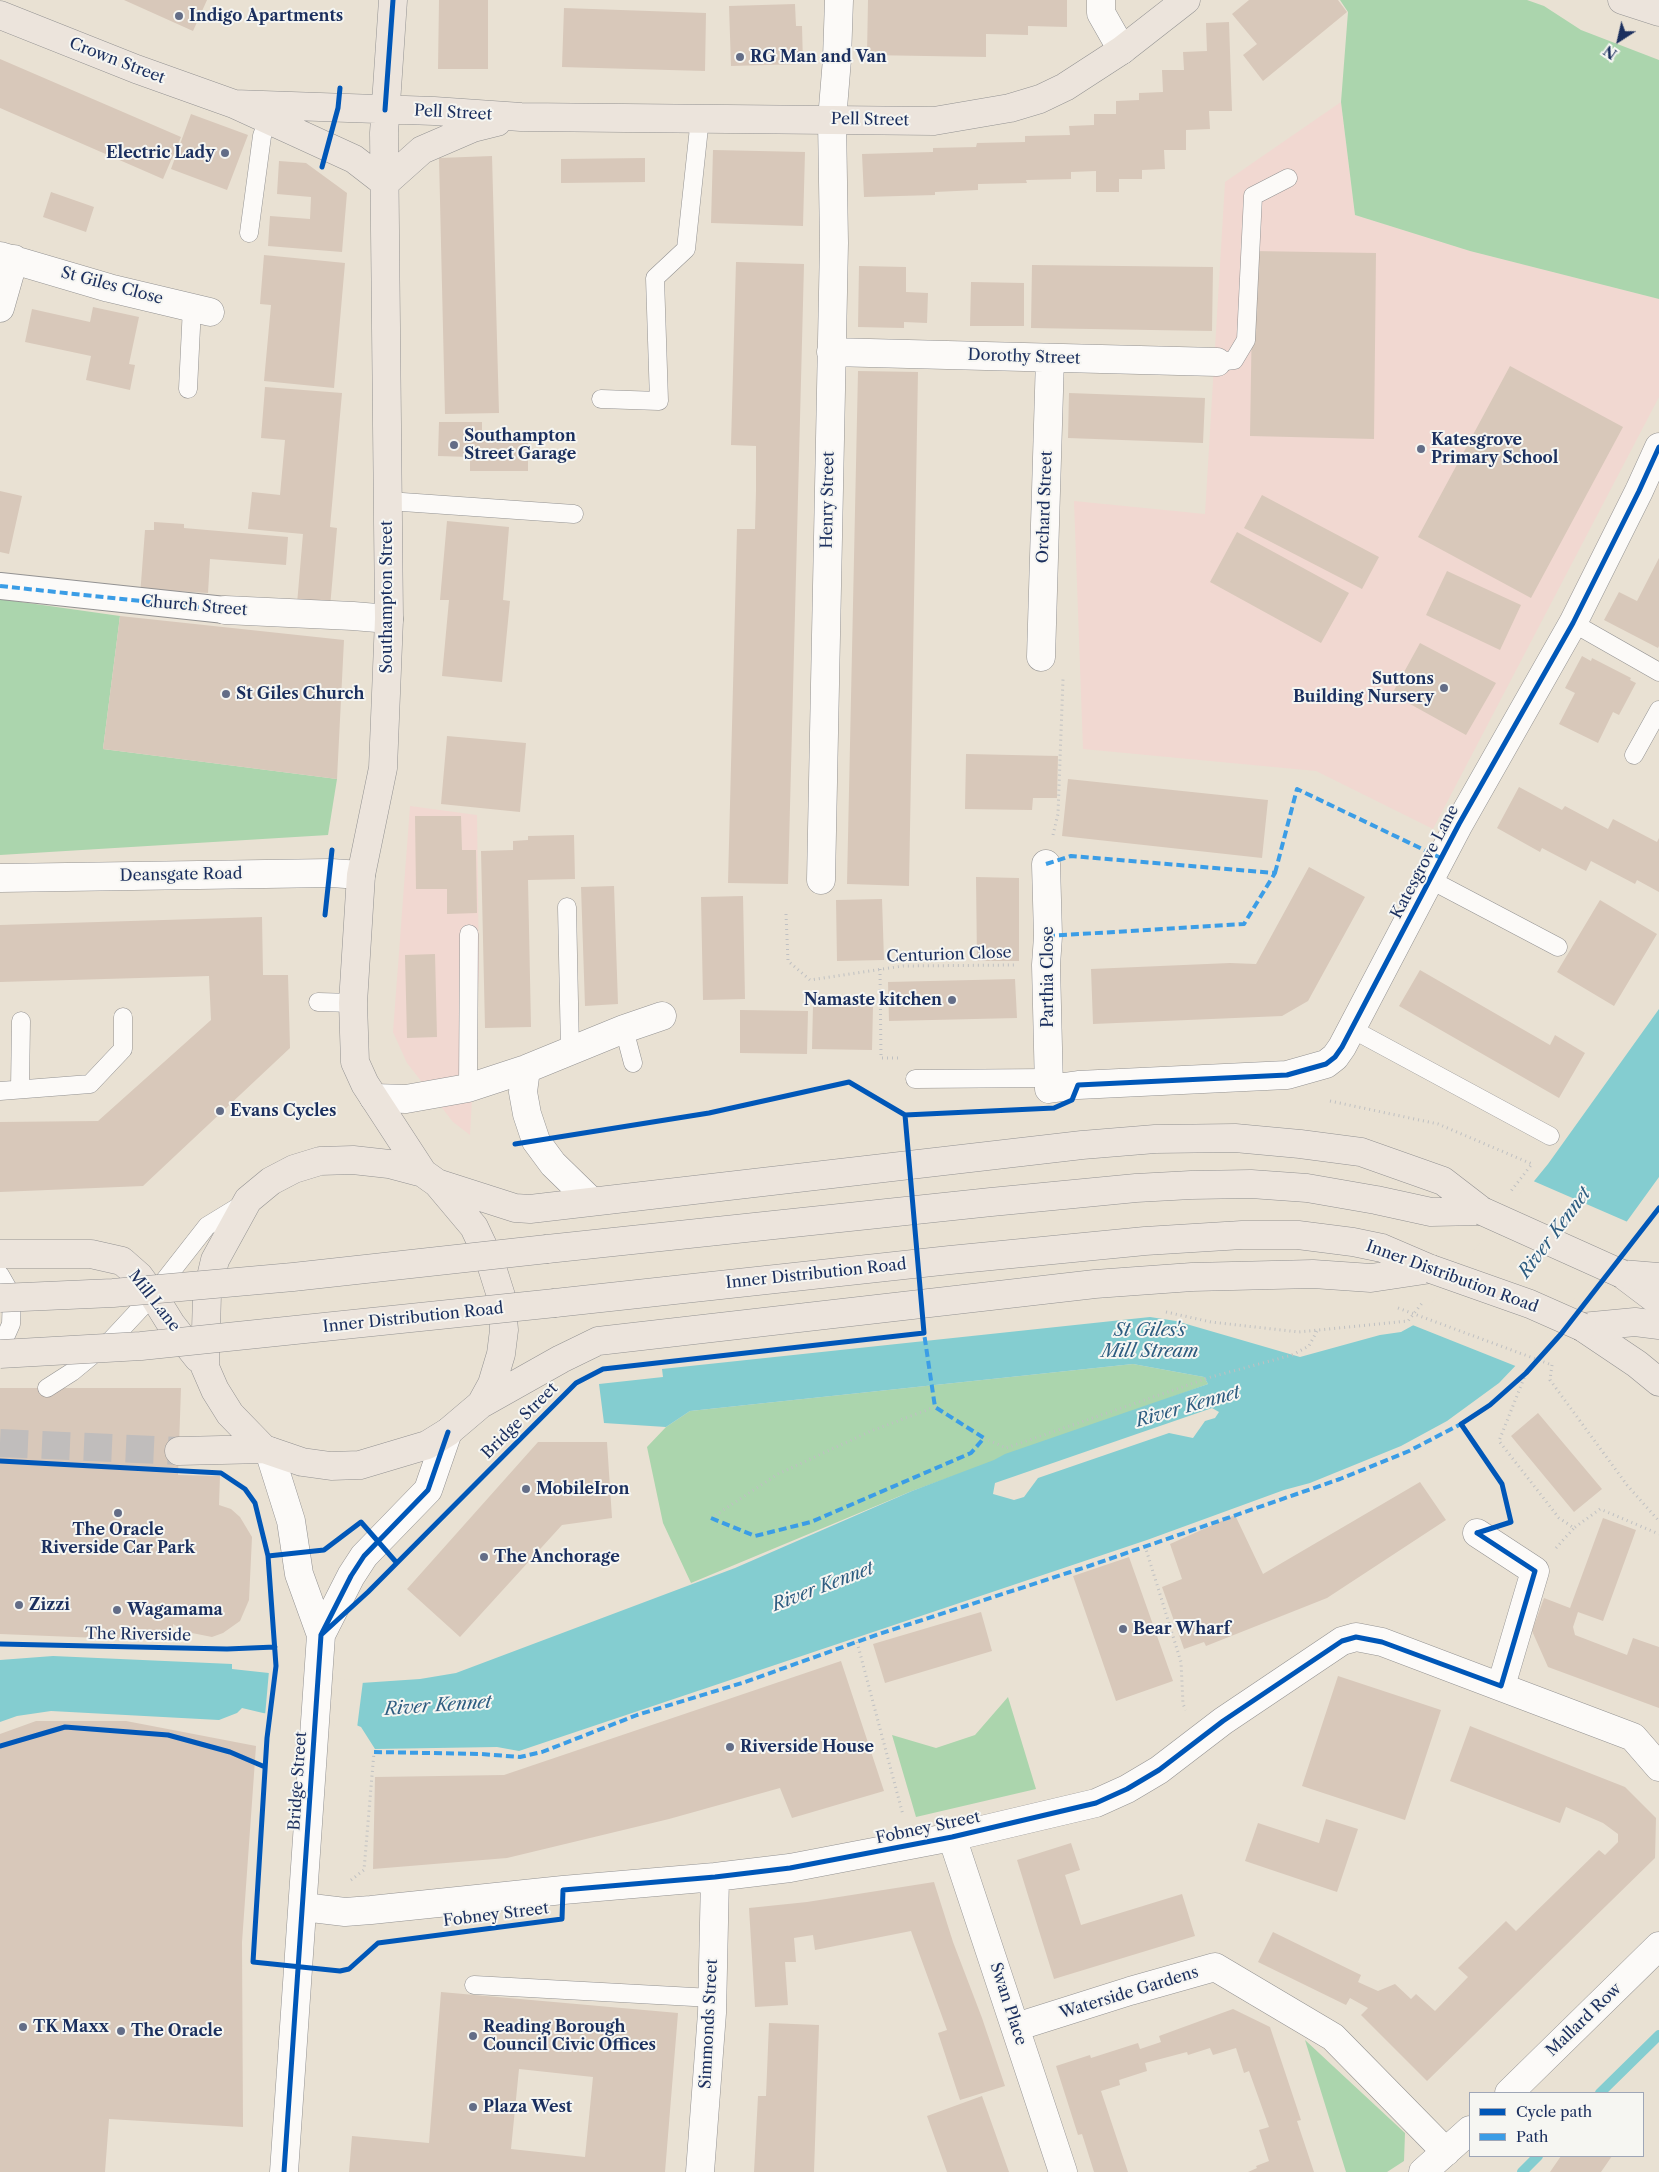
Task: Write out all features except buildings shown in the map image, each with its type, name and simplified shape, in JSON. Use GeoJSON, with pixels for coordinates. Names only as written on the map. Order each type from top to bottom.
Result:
{"type":"FeatureCollection","features":[{"type":"Feature","properties":{"kind":"main road","name":"Southampton Street"},"geometry":{"type":"LineString","coordinates":[[393,0],[384,132],[389,619],[383,768],[361,875],[353,1002],[355,1062],[374,1098],[430,1178],[474,1226],[490,1261],[501,1296],[504,1330],[501,1354],[492,1384],[482,1404]]}},
{"type":"Feature","properties":{"kind":"main road","name":"Pell Street"},"geometry":{"type":"LineString","coordinates":[[385,110],[520,117],[934,121],[1010,108],[1040,99],[1065,87],[1122,50],[1186,0]]}},
{"type":"Feature","properties":{"kind":"main road"},"geometry":{"type":"LineString","coordinates":[[1622,0],[1659,12]]}},
{"type":"Feature","properties":{"kind":"main road","name":"Crown Street"},"geometry":{"type":"LineString","coordinates":[[0,15],[136,69],[234,104],[354,159],[385,183]]}},
{"type":"Feature","properties":{"kind":"main road","name":"Crown Street"},"geometry":{"type":"LineString","coordinates":[[234,104],[385,110]]}},
{"type":"Feature","properties":{"kind":"main road","name":"Pell Street"},"geometry":{"type":"LineString","coordinates":[[385,183],[422,150],[473,128],[520,117]]}},
{"type":"Feature","properties":{"kind":"main road"},"geometry":{"type":"LineString","coordinates":[[204,1367],[207,1294],[215,1260],[248,1200],[270,1181],[294,1169],[320,1161],[353,1160],[389,1164],[515,1208],[530,1209],[1082,1145],[1155,1139],[1235,1138],[1300,1144],[1361,1152],[1444,1180],[1482,1211],[1622,1274],[1659,1302]]}},
{"type":"Feature","properties":{"kind":"main road"},"geometry":{"type":"LineString","coordinates":[[0,1298],[112,1293],[293,1277],[1136,1188],[1250,1184],[1307,1188],[1431,1212],[1482,1211]]}},
{"type":"Feature","properties":{"kind":"main road","name":"Inner Distribution Road"},"geometry":{"type":"LineString","coordinates":[[0,1354],[140,1346],[1153,1240],[1242,1235],[1298,1235],[1354,1242],[1382,1248],[1430,1269],[1530,1304],[1582,1327],[1637,1364],[1659,1382]]}},
{"type":"Feature","properties":{"kind":"main road","name":"Mill Lane"},"geometry":{"type":"LineString","coordinates":[[0,1254],[91,1254],[107,1256],[122,1261],[138,1276],[153,1295],[171,1324],[204,1367],[215,1390],[230,1414],[266,1450]]}},
{"type":"Feature","properties":{"kind":"main road"},"geometry":{"type":"LineString","coordinates":[[179,1452],[266,1450],[302,1462],[331,1466],[360,1465],[404,1453],[427,1444],[448,1432],[482,1404],[561,1359],[598,1341],[1095,1284],[1192,1276],[1313,1274],[1371,1278],[1430,1269]]}},
{"type":"Feature","properties":{"kind":"main road"},"geometry":{"type":"LineString","coordinates":[[1622,1274],[1659,1277]]}},
{"type":"Feature","properties":{"kind":"main road"},"geometry":{"type":"LineString","coordinates":[[1582,1327],[1635,1322],[1659,1325]]}},
{"type":"Feature","properties":{"kind":"street","name":"Henry Street"},"geometry":{"type":"LineString","coordinates":[[821,880],[834,243],[832,120],[839,0]]}},
{"type":"Feature","properties":{"kind":"street"},"geometry":{"type":"LineString","coordinates":[[1101,0],[1101,13],[1122,50]]}},
{"type":"Feature","properties":{"kind":"street","name":"St Giles Close"},"geometry":{"type":"LineString","coordinates":[[0,308],[7,258],[109,288],[201,309]]}},
{"type":"Feature","properties":{"kind":"street","name":"Dorothy Street"},"geometry":{"type":"LineString","coordinates":[[831,352],[1217,362]]}},
{"type":"Feature","properties":{"kind":"street","name":"Orchard Street"},"geometry":{"type":"LineString","coordinates":[[1041,657],[1050,358]]}},
{"type":"Feature","properties":{"kind":"street","name":"Katesgrove Lane"},"geometry":{"type":"LineString","coordinates":[[1049,1084],[1078,1085],[1287,1075],[1326,1064],[1335,1056],[1352,1029],[1429,879],[1573,623],[1649,494],[1659,447]]}},
{"type":"Feature","properties":{"kind":"street","name":"Church Street"},"geometry":{"type":"LineString","coordinates":[[0,586],[225,610],[389,619]]}},
{"type":"Feature","properties":{"kind":"street","name":"Parthia Close"},"geometry":{"type":"LineString","coordinates":[[1046,864],[1049,1084]]}},
{"type":"Feature","properties":{"kind":"street","name":"Deansgate Road"},"geometry":{"type":"LineString","coordinates":[[0,878],[331,873],[361,875]]}},
{"type":"Feature","properties":{"kind":"street"},"geometry":{"type":"LineString","coordinates":[[374,1098],[406,1099],[468,1088],[526,1069],[624,1028],[662,1016]]}},
{"type":"Feature","properties":{"kind":"street"},"geometry":{"type":"LineString","coordinates":[[526,1069],[523,1092],[527,1114],[536,1141],[553,1164],[591,1201]]}},
{"type":"Feature","properties":{"kind":"street","name":"Bridge Street"},"geometry":{"type":"LineString","coordinates":[[284,2172],[303,1907],[317,1670],[321,1635],[351,1576],[364,1556],[428,1490],[448,1432]]}},
{"type":"Feature","properties":{"kind":"street","name":"Bridge Street"},"geometry":{"type":"LineString","coordinates":[[266,1450],[292,1521],[299,1574],[321,1635]]}},
{"type":"Feature","properties":{"kind":"street"},"geometry":{"type":"LineString","coordinates":[[1476,1533],[1535,1572],[1501,1686]]}},
{"type":"Feature","properties":{"kind":"street","name":"Fobney Street"},"geometry":{"type":"LineString","coordinates":[[303,1907],[345,1912],[372,1910],[790,1868],[952,1837],[1096,1803],[1127,1789],[1159,1770],[1200,1738],[1342,1641],[1356,1637],[1382,1642],[1633,1737],[1659,1767]]}},
{"type":"Feature","properties":{"kind":"street","name":"Swan Place"},"geometry":{"type":"LineString","coordinates":[[952,1837],[1063,2172]]}},
{"type":"Feature","properties":{"kind":"street","name":"Simmonds Street"},"geometry":{"type":"LineString","coordinates":[[700,2172],[712,1998],[715,1877]]}},
{"type":"Feature","properties":{"kind":"street","name":"Mallard Row"},"geometry":{"type":"LineString","coordinates":[[1510,2092],[1659,1946]]}},
{"type":"Feature","properties":{"kind":"street","name":"Waterside Gardens"},"geometry":{"type":"LineString","coordinates":[[1016,2028],[1130,1990],[1215,1967],[1333,2038],[1446,2152]]}},
{"type":"Feature","properties":{"kind":"street"},"geometry":{"type":"LineString","coordinates":[[1424,2172],[1469,2131]]}},
{"type":"Feature","properties":{"kind":"lane"},"geometry":{"type":"LineString","coordinates":[[601,399],[659,401],[655,278],[686,249],[700,118]]}},
{"type":"Feature","properties":{"kind":"lane"},"geometry":{"type":"LineString","coordinates":[[249,233],[262,136],[268,119]]}},
{"type":"Feature","properties":{"kind":"lane"},"geometry":{"type":"LineString","coordinates":[[1217,362],[1234,360],[1246,340],[1253,196],[1288,178]]}},
{"type":"Feature","properties":{"kind":"lane"},"geometry":{"type":"LineString","coordinates":[[188,389],[201,309]]}},
{"type":"Feature","properties":{"kind":"lane"},"geometry":{"type":"LineString","coordinates":[[388,501],[574,514]]}},
{"type":"Feature","properties":{"kind":"lane"},"geometry":{"type":"LineString","coordinates":[[1573,623],[1659,672]]}},
{"type":"Feature","properties":{"kind":"lane"},"geometry":{"type":"LineString","coordinates":[[1634,755],[1659,710]]}},
{"type":"Feature","properties":{"kind":"lane"},"geometry":{"type":"LineString","coordinates":[[1429,879],[1558,947]]}},
{"type":"Feature","properties":{"kind":"lane"},"geometry":{"type":"LineString","coordinates":[[567,907],[570,1050]]}},
{"type":"Feature","properties":{"kind":"lane"},"geometry":{"type":"LineString","coordinates":[[468,1088],[469,934]]}},
{"type":"Feature","properties":{"kind":"lane"},"geometry":{"type":"LineString","coordinates":[[318,1002],[353,1002]]}},
{"type":"Feature","properties":{"kind":"lane"},"geometry":{"type":"LineString","coordinates":[[0,1090],[90,1084],[123,1049],[123,1017]]}},
{"type":"Feature","properties":{"kind":"lane"},"geometry":{"type":"LineString","coordinates":[[20,1089],[21,1021]]}},
{"type":"Feature","properties":{"kind":"lane"},"geometry":{"type":"LineString","coordinates":[[624,1028],[633,1063]]}},
{"type":"Feature","properties":{"kind":"lane"},"geometry":{"type":"LineString","coordinates":[[1352,1029],[1550,1136]]}},
{"type":"Feature","properties":{"kind":"lane"},"geometry":{"type":"LineString","coordinates":[[915,1079],[1049,1084]]}},
{"type":"Feature","properties":{"kind":"lane"},"geometry":{"type":"LineString","coordinates":[[46,1388],[72,1372],[112,1339],[153,1295],[208,1226],[248,1200]]}},
{"type":"Feature","properties":{"kind":"lane"},"geometry":{"type":"LineString","coordinates":[[0,1276],[12,1296],[10,1324],[0,1349]]}},
{"type":"Feature","properties":{"kind":"lane"},"geometry":{"type":"LineString","coordinates":[[474,1984],[712,1998]]}},
{"type":"Feature","properties":{"kind":"path"},"geometry":{"type":"LineString","coordinates":[[1058,814],[1064,678]]}},
{"type":"Feature","properties":{"kind":"path"},"geometry":{"type":"LineString","coordinates":[[880,969],[881,1058],[916,1058],[915,1079]]}},
{"type":"Feature","properties":{"kind":"path"},"geometry":{"type":"LineString","coordinates":[[1330,1101],[1438,1124],[1532,1164],[1515,1187]]}},
{"type":"Feature","properties":{"kind":"path"},"geometry":{"type":"LineString","coordinates":[[1169,1308],[1159,1310],[1211,1322],[1299,1332],[1408,1321]]}},
{"type":"Feature","properties":{"kind":"path"},"geometry":{"type":"LineString","coordinates":[[1388,1308],[1398,1308],[1552,1365],[1550,1380],[1627,1485],[1659,1521]]}},
{"type":"Feature","properties":{"kind":"path"},"geometry":{"type":"LineString","coordinates":[[984,1438],[1006,1448],[1206,1379],[1292,1355],[1309,1346],[1317,1330]]}},
{"type":"Feature","properties":{"kind":"path"},"geometry":{"type":"LineString","coordinates":[[1512,1386],[1544,1354]]}},
{"type":"Feature","properties":{"kind":"path"},"geometry":{"type":"LineString","coordinates":[[1526,1373],[1499,1441],[1559,1518],[1574,1528],[1600,1510],[1659,1534]]}},
{"type":"Feature","properties":{"kind":"path"},"geometry":{"type":"LineString","coordinates":[[711,1518],[778,1474],[871,1431],[935,1407]]}},
{"type":"Feature","properties":{"kind":"path"},"geometry":{"type":"LineString","coordinates":[[1145,1546],[1180,1662],[1183,1704],[1200,1738]]}},
{"type":"Feature","properties":{"kind":"path"},"geometry":{"type":"LineString","coordinates":[[857,1642],[892,1777],[912,1844]]}},
{"type":"Feature","properties":{"kind":"path"},"geometry":{"type":"LineString","coordinates":[[0,1746],[65,1727],[168,1736],[230,1752],[265,1767]]}},
{"type":"Feature","properties":{"kind":"path"},"geometry":{"type":"LineString","coordinates":[[350,1881],[364,1870],[374,1752]]}},
{"type":"Feature","properties":{"kind":"shaded area","name":"Katesgrove Primary School"},"geometry":{"type":"Polygon","coordinates":[[[1341,102],[1355,215],[1470,251],[1659,299],[1659,397],[1433,829],[1316,771],[1083,749],[1074,501],[1205,514],[1225,182],[1341,102]]]}},
{"type":"Feature","properties":{"kind":"shaded area"},"geometry":{"type":"Polygon","coordinates":[[[410,806],[477,815],[479,971],[470,1135],[453,1122],[407,1063],[393,1032],[410,806]]]}},
{"type":"Feature","properties":{"kind":"green space"},"geometry":{"type":"Polygon","coordinates":[[[1340,0],[1527,0],[1544,6],[1581,30],[1659,60],[1659,299],[1470,251],[1355,215],[1341,102],[1348,12],[1340,0]]]}},
{"type":"Feature","properties":{"kind":"green space"},"geometry":{"type":"Polygon","coordinates":[[[0,599],[120,616],[103,749],[337,779],[328,835],[0,855],[0,599]]]}},
{"type":"Feature","properties":{"kind":"green space"},"geometry":{"type":"Polygon","coordinates":[[[1133,1364],[1204,1377],[1208,1384],[912,1491],[691,1583],[663,1523],[647,1447],[666,1427],[690,1411],[1133,1364]]]}},
{"type":"Feature","properties":{"kind":"green space"},"geometry":{"type":"Polygon","coordinates":[[[1008,1697],[1036,1789],[916,1817],[892,1735],[936,1748],[975,1735],[1008,1697]]]}},
{"type":"Feature","properties":{"kind":"green space"},"geometry":{"type":"Polygon","coordinates":[[[1305,2040],[1405,2133],[1404,2161],[1387,2172],[1346,2172],[1305,2040]]]}},
{"type":"Feature","properties":{"kind":"water"},"geometry":{"type":"Polygon","coordinates":[[[1659,1009],[1659,1177],[1549,1329],[1499,1383],[1447,1421],[1401,1446],[1310,1483],[1284,1490],[1147,1540],[519,1751],[497,1747],[375,1749],[361,1727],[356,1725],[263,1713],[242,1708],[237,1713],[219,1720],[51,1711],[17,1716],[0,1722],[0,1660],[53,1656],[232,1664],[232,1669],[361,1683],[420,1679],[456,1673],[735,1568],[912,1491],[994,1460],[1005,1454],[1208,1384],[1204,1377],[1133,1364],[690,1411],[666,1427],[604,1423],[599,1384],[663,1377],[662,1369],[1150,1317],[1176,1321],[1300,1357],[1380,1335],[1401,1332],[1419,1322],[1548,1164],[1659,1009]],[[1212,1408],[995,1483],[993,1494],[1014,1500],[1024,1497],[1038,1478],[1169,1433],[1193,1438],[1205,1421],[1215,1418],[1219,1412],[1212,1408]]]}},
{"type":"Feature","properties":{"kind":"pier"},"geometry":{"type":"Polygon","coordinates":[[[1531,1180],[1630,1223],[1551,1330],[1518,1367],[1410,1324],[1418,1320],[1531,1180]]]}},
{"type":"Feature","properties":{"kind":"pier"},"geometry":{"type":"Polygon","coordinates":[[[269,1671],[363,1681],[357,1728],[265,1716],[269,1671]]]}},
{"type":"Feature","properties":{"kind":"waterway"},"geometry":{"type":"LineString","coordinates":[[1601,2092],[1659,2035]]}},
{"type":"Feature","properties":{"kind":"waterway"},"geometry":{"type":"LineString","coordinates":[[1522,2172],[1537,2157]]}},
{"type":"Feature","properties":{"kind":"tunnel"},"geometry":{"type":"LineString","coordinates":[[0,1443],[179,1451]]}},
{"type":"Feature","properties":{"kind":"marked path"},"geometry":{"type":"LineString","coordinates":[[0,586],[225,610]]}},
{"type":"Feature","properties":{"kind":"marked path"},"geometry":{"type":"LineString","coordinates":[[1275,873],[1297,789],[1441,858]]}},
{"type":"Feature","properties":{"kind":"marked path"},"geometry":{"type":"LineString","coordinates":[[1046,864],[1071,856],[1275,873],[1244,924],[1048,936]]}},
{"type":"Feature","properties":{"kind":"marked path"},"geometry":{"type":"LineString","coordinates":[[711,1518],[755,1536],[811,1522],[971,1453],[984,1438],[935,1407],[924,1333]]}},
{"type":"Feature","properties":{"kind":"marked path"},"geometry":{"type":"LineString","coordinates":[[374,1752],[481,1754],[520,1757],[542,1752],[637,1715],[745,1682],[879,1634],[1089,1566],[1340,1479],[1409,1451],[1461,1424]]}},
{"type":"Feature","properties":{"kind":"cycle path"},"geometry":{"type":"LineString","coordinates":[[385,110],[393,0]]}},
{"type":"Feature","properties":{"kind":"cycle path"},"geometry":{"type":"LineString","coordinates":[[322,167],[338,108],[340,88]]}},
{"type":"Feature","properties":{"kind":"cycle path"},"geometry":{"type":"LineString","coordinates":[[515,1144],[709,1113],[849,1082],[905,1115],[1054,1108],[1072,1100],[1078,1085],[1287,1075],[1326,1064],[1335,1057],[1342,1047],[1459,824],[1573,623],[1659,447]]}},
{"type":"Feature","properties":{"kind":"cycle path"},"geometry":{"type":"LineString","coordinates":[[325,915],[332,850]]}},
{"type":"Feature","properties":{"kind":"cycle path"},"geometry":{"type":"LineString","coordinates":[[321,1635],[368,1592],[576,1383],[603,1369],[924,1333],[905,1115]]}},
{"type":"Feature","properties":{"kind":"cycle path"},"geometry":{"type":"LineString","coordinates":[[1477,1533],[1511,1522],[1502,1484],[1461,1424],[1490,1405],[1526,1373],[1561,1334],[1659,1208]]}},
{"type":"Feature","properties":{"kind":"cycle path"},"geometry":{"type":"LineString","coordinates":[[284,2172],[321,1635],[351,1576],[364,1556],[428,1490],[448,1432]]}},
{"type":"Feature","properties":{"kind":"cycle path"},"geometry":{"type":"LineString","coordinates":[[0,1461],[221,1473],[245,1489],[255,1503],[268,1556],[276,1666],[267,1738],[253,1962],[340,1971],[349,1969],[378,1943],[562,1919],[563,1890],[715,1877],[790,1868],[952,1837],[1096,1803],[1127,1789],[1159,1770],[1223,1721],[1342,1641],[1356,1637],[1382,1642],[1501,1686],[1535,1571],[1477,1533]]}},
{"type":"Feature","properties":{"kind":"cycle path"},"geometry":{"type":"LineString","coordinates":[[268,1556],[324,1550],[361,1522],[396,1562]]}},
{"type":"Feature","properties":{"kind":"cycle path","name":"The Riverside"},"geometry":{"type":"LineString","coordinates":[[0,1644],[227,1649],[275,1647]]}},
{"type":"Feature","properties":{"kind":"cycle path"},"geometry":{"type":"LineString","coordinates":[[0,1746],[65,1727],[168,1735],[230,1752],[265,1767]]}},
{"type":"Feature","properties":{"kind":"place","name":"Indigo Apartments"},"geometry":{"type":"Point","coordinates":[179,16]}},
{"type":"Feature","properties":{"kind":"place","name":"RG Man and Van"},"geometry":{"type":"Point","coordinates":[740,57]}},
{"type":"Feature","properties":{"kind":"place","name":"Electric Lady"},"geometry":{"type":"Point","coordinates":[225,153]}},
{"type":"Feature","properties":{"kind":"place","name":"Southampton Street Garage"},"geometry":{"type":"Point","coordinates":[454,445]}},
{"type":"Feature","properties":{"kind":"place","name":"Katesgrove Primary School"},"geometry":{"type":"Point","coordinates":[1421,449]}},
{"type":"Feature","properties":{"kind":"place","name":"Suttons Building Nursery"},"geometry":{"type":"Point","coordinates":[1444,688]}},
{"type":"Feature","properties":{"kind":"place","name":"St Giles Church"},"geometry":{"type":"Point","coordinates":[226,694]}},
{"type":"Feature","properties":{"kind":"place","name":"Namaste kitchen"},"geometry":{"type":"Point","coordinates":[952,1000]}},
{"type":"Feature","properties":{"kind":"place","name":"Evans Cycles"},"geometry":{"type":"Point","coordinates":[220,1111]}},
{"type":"Feature","properties":{"kind":"place","name":"MobileIron"},"geometry":{"type":"Point","coordinates":[526,1489]}},
{"type":"Feature","properties":{"kind":"place","name":"The Oracle Riverside Car Park"},"geometry":{"type":"Point","coordinates":[118,1513]}},
{"type":"Feature","properties":{"kind":"place","name":"The Anchorage"},"geometry":{"type":"Point","coordinates":[484,1557]}},
{"type":"Feature","properties":{"kind":"place","name":"Zizzi"},"geometry":{"type":"Point","coordinates":[19,1605]}},
{"type":"Feature","properties":{"kind":"place","name":"Wagamama"},"geometry":{"type":"Point","coordinates":[117,1610]}},
{"type":"Feature","properties":{"kind":"place","name":"Bear Wharf"},"geometry":{"type":"Point","coordinates":[1123,1629]}},
{"type":"Feature","properties":{"kind":"place","name":"Riverside House"},"geometry":{"type":"Point","coordinates":[730,1747]}},
{"type":"Feature","properties":{"kind":"place","name":"TK Maxx"},"geometry":{"type":"Point","coordinates":[23,2027]}},
{"type":"Feature","properties":{"kind":"place","name":"The Oracle"},"geometry":{"type":"Point","coordinates":[121,2031]}},
{"type":"Feature","properties":{"kind":"place","name":"Reading Borough Council Civic Offices"},"geometry":{"type":"Point","coordinates":[473,2036]}},
{"type":"Feature","properties":{"kind":"place","name":"Plaza West"},"geometry":{"type":"Point","coordinates":[473,2107]}},
{"type":"Feature","properties":{"kind":"water label","name":"River Kennet"},"geometry":{"type":"Point","coordinates":[1555,1233]}},
{"type":"Feature","properties":{"kind":"water label","name":"St Giles's Mill Stream"},"geometry":{"type":"Point","coordinates":[1150,1341]}},
{"type":"Feature","properties":{"kind":"water label","name":"River Kennet"},"geometry":{"type":"Point","coordinates":[1188,1407]}},
{"type":"Feature","properties":{"kind":"water label","name":"River Kennet"},"geometry":{"type":"Point","coordinates":[823,1587]}},
{"type":"Feature","properties":{"kind":"water label","name":"River Kennet"},"geometry":{"type":"Point","coordinates":[438,1706]}}]}
